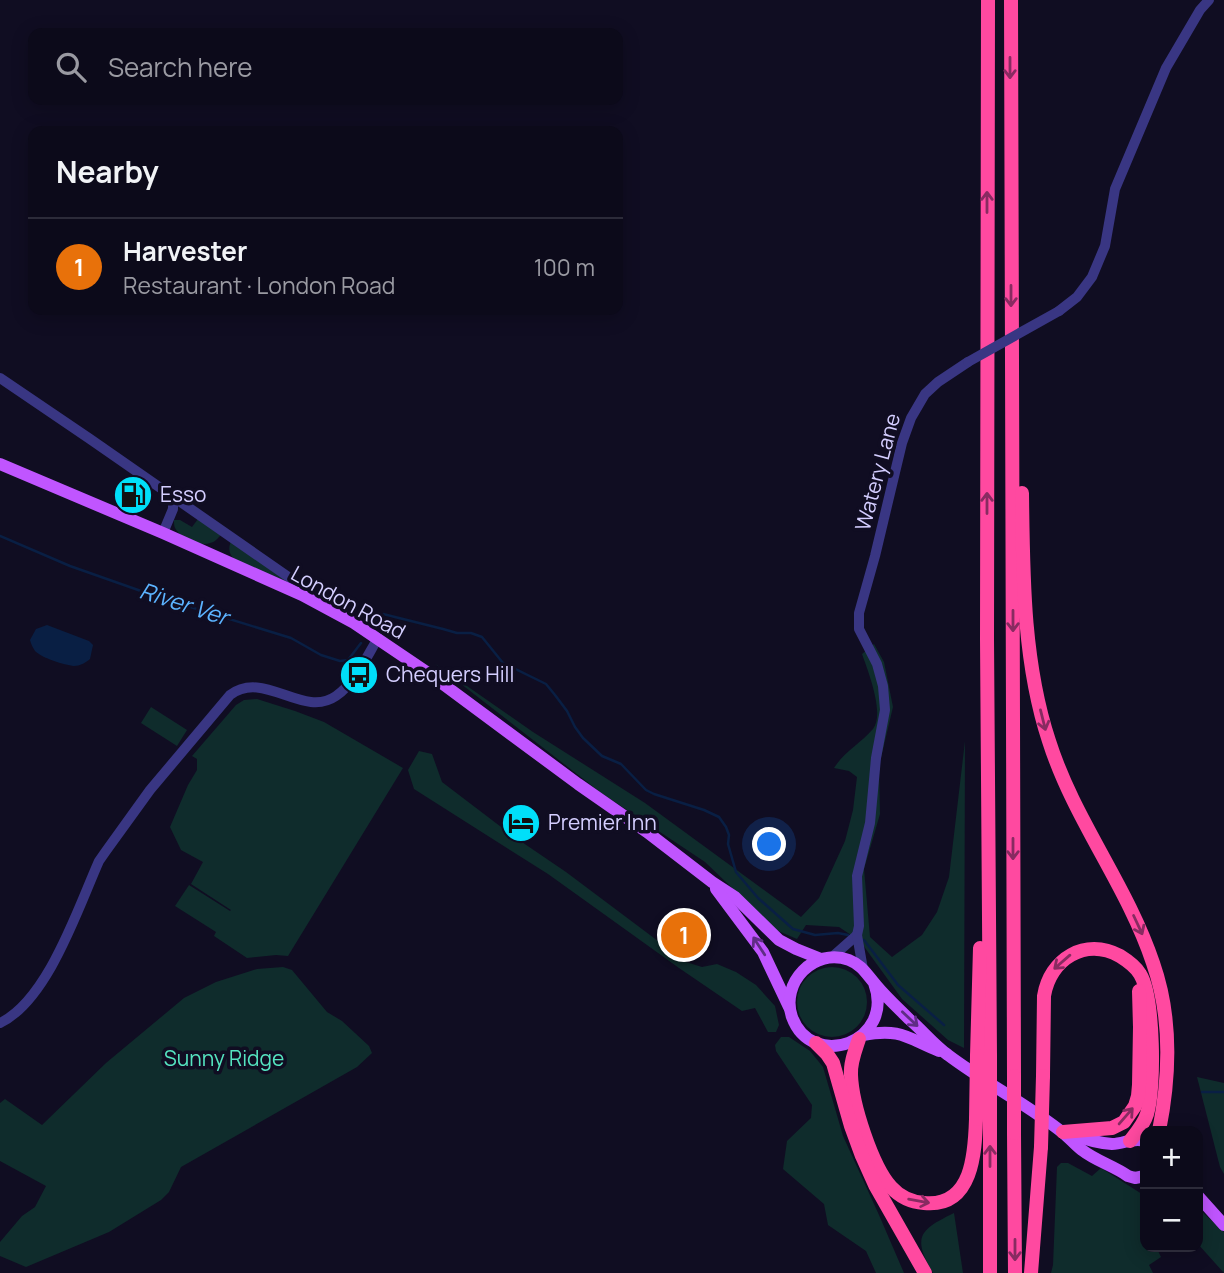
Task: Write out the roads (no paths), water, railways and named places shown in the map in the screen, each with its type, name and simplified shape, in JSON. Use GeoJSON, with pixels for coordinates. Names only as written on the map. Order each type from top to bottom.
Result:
{"type":"FeatureCollection","features":[{"type":"Feature","properties":{"kind":"highway"},"geometry":{"type":"LineString","coordinates":[[988,0],[983,1119],[990,1273]]}},
{"type":"Feature","properties":{"kind":"highway"},"geometry":{"type":"LineString","coordinates":[[1011,0],[1015,1273]]}},
{"type":"Feature","properties":{"kind":"highway"},"geometry":{"type":"LineString","coordinates":[[1011,384],[1022,486],[1023,578],[1038,701],[1048,740],[1065,786],[1130,909],[1156,972],[1164,1007],[1168,1050],[1167,1079],[1160,1126]]}},
{"type":"Feature","properties":{"kind":"highway"},"geometry":{"type":"LineString","coordinates":[[1031,1273],[1041,1147],[1044,996],[1048,979],[1055,967],[1078,952],[1098,949],[1118,955],[1134,966],[1148,996],[1151,1023],[1150,1104],[1142,1126],[1127,1142]]}},
{"type":"Feature","properties":{"kind":"highway"},"geometry":{"type":"LineString","coordinates":[[1063,1132],[1112,1128],[1124,1122],[1136,1103],[1139,1086],[1140,1027],[1139,993],[1134,966]]}},
{"type":"Feature","properties":{"kind":"highway"},"geometry":{"type":"LineString","coordinates":[[861,1037],[853,1058],[851,1074],[857,1107],[878,1167],[887,1182],[899,1194],[912,1201],[930,1204],[945,1200],[961,1188],[972,1166],[983,1119]]}},
{"type":"Feature","properties":{"kind":"highway"},"geometry":{"type":"LineString","coordinates":[[816,1043],[833,1063],[850,1126],[866,1166],[925,1273]]}},
{"type":"Feature","properties":{"kind":"main road","name":"London Road"},"geometry":{"type":"LineString","coordinates":[[0,464],[302,595],[345,618],[378,638],[735,897],[779,940],[796,949],[826,958]]}},
{"type":"Feature","properties":{"kind":"main road","name":"London Road"},"geometry":{"type":"LineString","coordinates":[[712,882],[764,952],[789,1007]]}},
{"type":"Feature","properties":{"kind":"main road"},"geometry":{"type":"LineString","coordinates":[[946,1054],[863,969],[849,960],[826,958],[810,964],[792,987],[789,1007],[794,1023],[816,1043],[841,1046],[880,1032],[896,1032],[946,1054],[1063,1132],[1082,1151],[1123,1173],[1135,1178],[1140,1177]]}},
{"type":"Feature","properties":{"kind":"main road"},"geometry":{"type":"LineString","coordinates":[[861,1037],[873,1023],[877,1011],[878,999],[874,983]]}},
{"type":"Feature","properties":{"kind":"main road"},"geometry":{"type":"LineString","coordinates":[[1063,1132],[1098,1142],[1140,1140]]}},
{"type":"Feature","properties":{"kind":"main road"},"geometry":{"type":"LineString","coordinates":[[1123,1173],[1117,1158],[1119,1150],[1127,1142]]}},
{"type":"Feature","properties":{"kind":"main road"},"geometry":{"type":"LineString","coordinates":[[1203,1202],[1224,1225]]}},
{"type":"Feature","properties":{"kind":"street","name":"Watery Lane"},"geometry":{"type":"LineString","coordinates":[[863,969],[857,935],[857,876],[870,823],[876,758],[885,710],[883,685],[877,664],[859,629],[859,613],[876,556],[905,430],[918,404],[938,382],[1059,311],[1076,297],[1093,276],[1105,246],[1115,189],[1166,68],[1200,10],[1209,0]]}},
{"type":"Feature","properties":{"kind":"street"},"geometry":{"type":"LineString","coordinates":[[0,378],[289,578],[297,584],[302,595]]}},
{"type":"Feature","properties":{"kind":"street"},"geometry":{"type":"LineString","coordinates":[[163,533],[173,509],[173,498]]}},
{"type":"Feature","properties":{"kind":"street"},"geometry":{"type":"LineString","coordinates":[[0,1023],[13,1016],[40,984],[67,935],[99,861],[150,790],[230,695],[250,686],[304,700],[330,699],[352,681],[378,638]]}},
{"type":"Feature","properties":{"kind":"street"},"geometry":{"type":"LineString","coordinates":[[826,958],[857,935]]}},
{"type":"Feature","properties":{"kind":"water"},"geometry":{"type":"Polygon","coordinates":[[[47,625],[89,641],[93,645],[90,659],[74,666],[38,654],[30,640],[36,629],[47,625]]]}},
{"type":"Feature","properties":{"kind":"waterway","name":"River Ver"},"geometry":{"type":"LineString","coordinates":[[0,536],[70,566],[158,597],[291,638],[321,655],[340,661],[348,660],[361,643]]}},
{"type":"Feature","properties":{"kind":"waterway","name":"River Ver"},"geometry":{"type":"LineString","coordinates":[[376,622],[383,614],[482,637],[503,663],[546,684],[583,738],[602,756],[621,764],[646,790],[719,817],[729,835],[728,844],[736,872],[758,898],[793,929],[815,935],[848,935]]}},
{"type":"Feature","properties":{"kind":"waterway","name":"River Ver"},"geometry":{"type":"LineString","coordinates":[[864,940],[898,985],[944,1025]]}},
{"type":"Feature","properties":{"kind":"waterway","name":"River Ver"},"geometry":{"type":"LineString","coordinates":[[1202,1092],[1224,1092]]}},
{"type":"Feature","properties":{"kind":"place","name":"Esso"},"geometry":{"type":"Point","coordinates":[133,495]}},
{"type":"Feature","properties":{"kind":"place","name":"Chequers Hill"},"geometry":{"type":"Point","coordinates":[359,675]}},
{"type":"Feature","properties":{"kind":"place","name":"Premier Inn"},"geometry":{"type":"Point","coordinates":[521,823]}},
{"type":"Feature","properties":{"kind":"place","name":"Harvester"},"geometry":{"type":"Point","coordinates":[684,935]}},
{"type":"Feature","properties":{"kind":"park label","name":"Sunny Ridge"},"geometry":{"type":"Point","coordinates":[224,1059]}}]}
